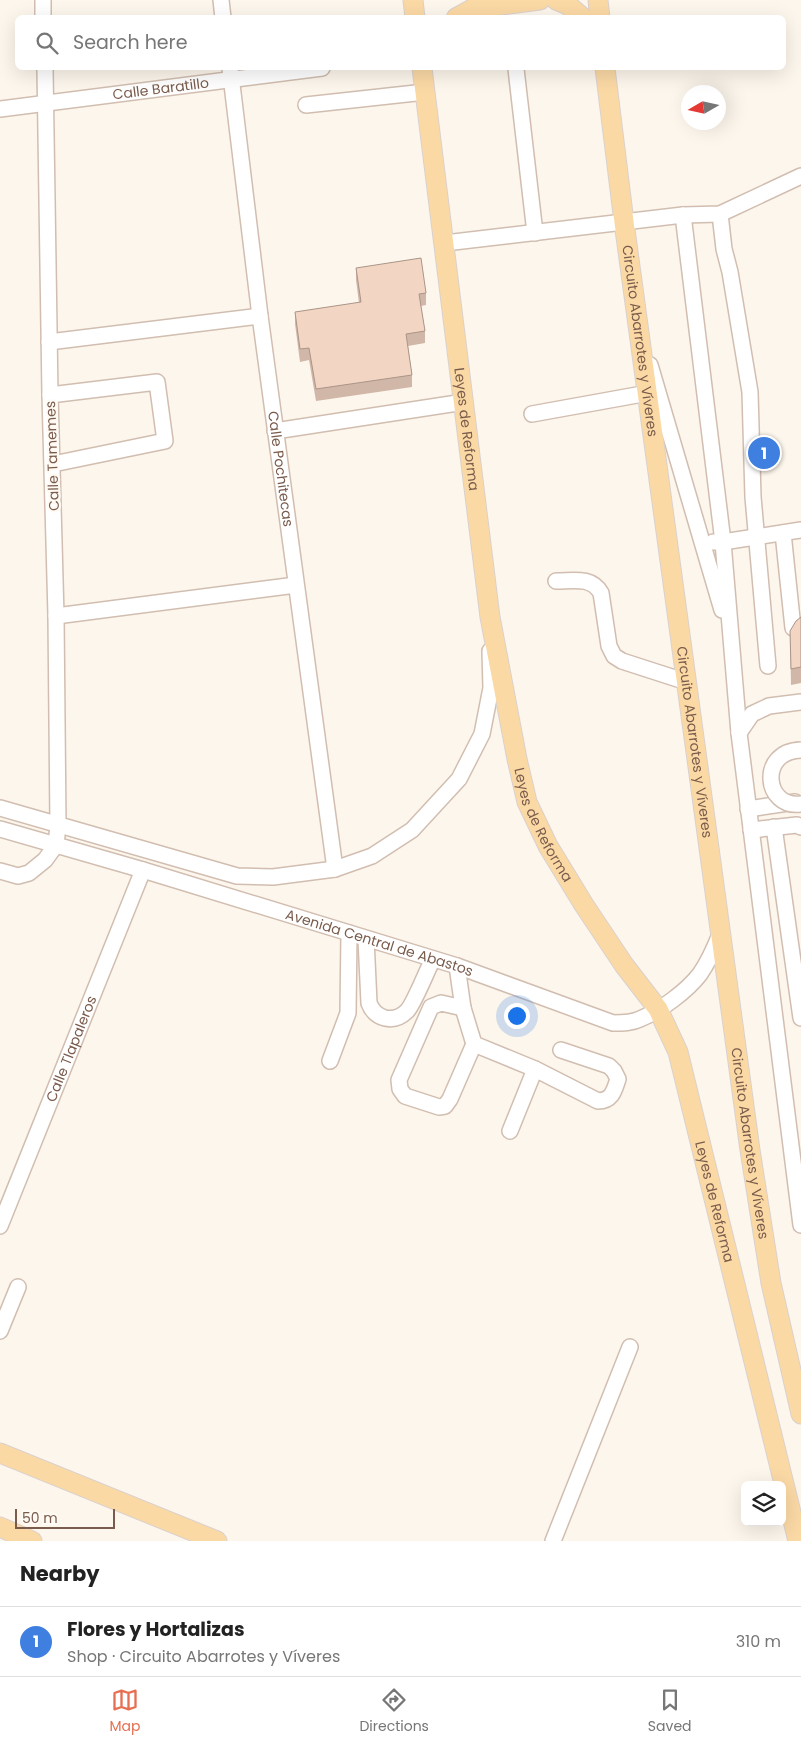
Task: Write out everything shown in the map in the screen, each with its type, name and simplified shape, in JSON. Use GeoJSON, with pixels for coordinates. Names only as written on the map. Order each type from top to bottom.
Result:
{"type":"FeatureCollection","features":[{"type":"Feature","properties":{"kind":"main road"},"geometry":{"type":"LineString","coordinates":[[413,0],[415,15]]}},
{"type":"Feature","properties":{"kind":"main road"},"geometry":{"type":"LineString","coordinates":[[461,15],[472,9],[540,0]]}},
{"type":"Feature","properties":{"kind":"main road"},"geometry":{"type":"LineString","coordinates":[[556,0],[568,5],[580,15]]}},
{"type":"Feature","properties":{"kind":"main road"},"geometry":{"type":"LineString","coordinates":[[598,0],[600,15]]}},
{"type":"Feature","properties":{"kind":"main road","name":"Leyes de Reforma"},"geometry":{"type":"LineString","coordinates":[[422,70],[490,617],[516,759],[527,802],[548,846],[624,965],[658,1009],[678,1052],[798,1541]]}},
{"type":"Feature","properties":{"kind":"main road","name":"Circuito Abarrotes y Víveres"},"geometry":{"type":"LineString","coordinates":[[605,70],[624,222],[722,932],[750,1150],[770,1273],[801,1414]]}},
{"type":"Feature","properties":{"kind":"main road"},"geometry":{"type":"LineString","coordinates":[[0,1453],[217,1541]]}},
{"type":"Feature","properties":{"kind":"main road"},"geometry":{"type":"LineString","coordinates":[[0,1527],[31,1541]]}},
{"type":"Feature","properties":{"kind":"street"},"geometry":{"type":"LineString","coordinates":[[43,0],[44,15]]}},
{"type":"Feature","properties":{"kind":"street"},"geometry":{"type":"LineString","coordinates":[[221,0],[223,15]]}},
{"type":"Feature","properties":{"kind":"street","name":"Calle Tamemes"},"geometry":{"type":"LineString","coordinates":[[45,70],[50,395],[56,616],[58,825],[56,845]]}},
{"type":"Feature","properties":{"kind":"street","name":"Calle Baratillo"},"geometry":{"type":"LineString","coordinates":[[0,108],[46,103],[230,74],[291,70]]}},
{"type":"Feature","properties":{"kind":"street"},"geometry":{"type":"LineString","coordinates":[[516,70],[535,233]]}},
{"type":"Feature","properties":{"kind":"street","name":"Calle Pochitecas"},"geometry":{"type":"LineString","coordinates":[[230,74],[275,431],[335,868]]}},
{"type":"Feature","properties":{"kind":"street"},"geometry":{"type":"LineString","coordinates":[[306,105],[425,92]]}},
{"type":"Feature","properties":{"kind":"street"},"geometry":{"type":"LineString","coordinates":[[445,243],[683,215],[720,214],[801,176]]}},
{"type":"Feature","properties":{"kind":"street"},"geometry":{"type":"LineString","coordinates":[[720,214],[724,249],[730,272],[750,392],[756,537],[768,666]]}},
{"type":"Feature","properties":{"kind":"street"},"geometry":{"type":"LineString","coordinates":[[683,215],[723,542],[730,638],[750,830],[801,1225]]}},
{"type":"Feature","properties":{"kind":"street"},"geometry":{"type":"LineString","coordinates":[[49,342],[260,316]]}},
{"type":"Feature","properties":{"kind":"street"},"geometry":{"type":"LineString","coordinates":[[639,329],[730,638]]}},
{"type":"Feature","properties":{"kind":"street"},"geometry":{"type":"LineString","coordinates":[[50,395],[157,382],[165,441],[52,464]]}},
{"type":"Feature","properties":{"kind":"street"},"geometry":{"type":"LineString","coordinates":[[532,414],[648,393]]}},
{"type":"Feature","properties":{"kind":"street"},"geometry":{"type":"LineString","coordinates":[[275,431],[464,402]]}},
{"type":"Feature","properties":{"kind":"street"},"geometry":{"type":"LineString","coordinates":[[701,541],[723,542],[801,530]]}},
{"type":"Feature","properties":{"kind":"street"},"geometry":{"type":"LineString","coordinates":[[783,533],[793,628]]}},
{"type":"Feature","properties":{"kind":"street"},"geometry":{"type":"LineString","coordinates":[[556,581],[589,581],[597,586],[601,593],[609,646],[614,656],[622,661],[687,682]]}},
{"type":"Feature","properties":{"kind":"street"},"geometry":{"type":"LineString","coordinates":[[56,616],[296,585]]}},
{"type":"Feature","properties":{"kind":"street"},"geometry":{"type":"LineString","coordinates":[[0,808],[237,876],[273,877],[335,868],[372,856],[412,830],[459,779],[482,734],[491,688],[490,617]]}},
{"type":"Feature","properties":{"kind":"street"},"geometry":{"type":"LineString","coordinates":[[739,733],[752,714],[768,706],[801,702]]}},
{"type":"Feature","properties":{"kind":"street"},"geometry":{"type":"LineString","coordinates":[[801,750],[784,753],[775,762],[771,769],[771,775],[774,791],[780,799],[796,804],[801,802]]}},
{"type":"Feature","properties":{"kind":"street"},"geometry":{"type":"LineString","coordinates":[[748,809],[801,802]]}},
{"type":"Feature","properties":{"kind":"street"},"geometry":{"type":"LineString","coordinates":[[750,830],[798,825],[801,827]]}},
{"type":"Feature","properties":{"kind":"street"},"geometry":{"type":"LineString","coordinates":[[774,827],[801,1018]]}},
{"type":"Feature","properties":{"kind":"street","name":"Avenida Central de Abastos"},"geometry":{"type":"LineString","coordinates":[[0,829],[143,870],[456,966],[613,1023],[627,1023],[640,1020],[684,990],[699,976],[722,932]]}},
{"type":"Feature","properties":{"kind":"street"},"geometry":{"type":"LineString","coordinates":[[0,871],[18,876],[29,872],[45,860],[56,845]]}},
{"type":"Feature","properties":{"kind":"street","name":"Calle Tlapaleros"},"geometry":{"type":"LineString","coordinates":[[0,1226],[143,870]]}},
{"type":"Feature","properties":{"kind":"street"},"geometry":{"type":"LineString","coordinates":[[330,1061],[348,1013],[349,933]]}},
{"type":"Feature","properties":{"kind":"street"},"geometry":{"type":"LineString","coordinates":[[366,938],[369,1003],[372,1011],[381,1017],[399,1018],[408,1010],[433,959]]}},
{"type":"Feature","properties":{"kind":"street"},"geometry":{"type":"LineString","coordinates":[[456,966],[463,1008],[474,1044],[450,1099],[445,1106],[439,1107],[405,1096],[400,1089],[399,1080],[431,1007],[441,1003],[463,1008]]}},
{"type":"Feature","properties":{"kind":"street"},"geometry":{"type":"LineString","coordinates":[[474,1044],[535,1069],[598,1101],[605,1101],[613,1094],[618,1079],[609,1066],[562,1050]]}},
{"type":"Feature","properties":{"kind":"street"},"geometry":{"type":"LineString","coordinates":[[510,1130],[535,1069]]}},
{"type":"Feature","properties":{"kind":"street"},"geometry":{"type":"LineString","coordinates":[[0,1331],[18,1287]]}},
{"type":"Feature","properties":{"kind":"street"},"geometry":{"type":"LineString","coordinates":[[554,1541],[630,1347]]}},
{"type":"Feature","properties":{"kind":"building"},"geometry":{"type":"Polygon","coordinates":[[[421,258],[426,293],[419,294],[425,331],[406,334],[412,375],[316,389],[309,348],[300,349],[295,312],[361,302],[356,268],[421,258]]]}},
{"type":"Feature","properties":{"kind":"building"},"geometry":{"type":"Polygon","coordinates":[[[801,617],[801,667],[791,669],[790,631],[801,617]]]}},
{"type":"Feature","properties":{"kind":"place","name":"Flores y Hortalizas"},"geometry":{"type":"Point","coordinates":[764,453]}}]}
